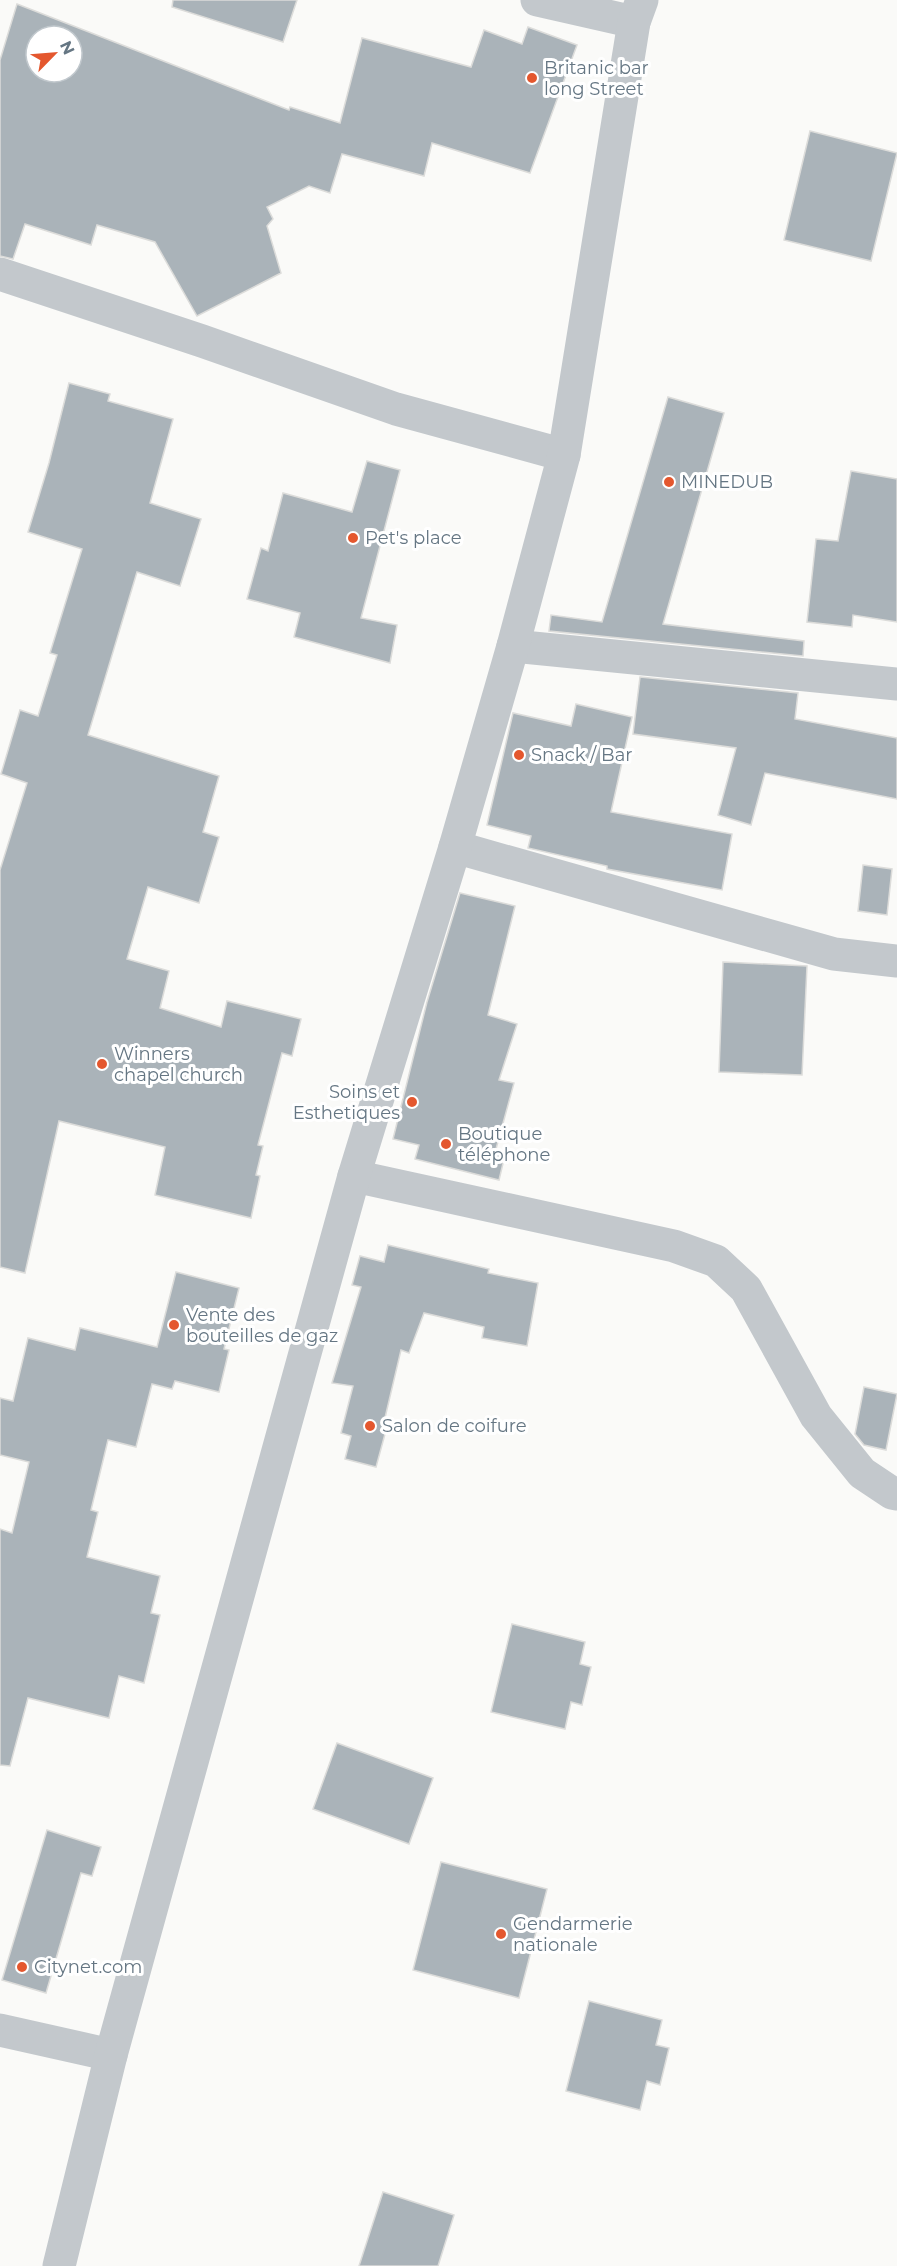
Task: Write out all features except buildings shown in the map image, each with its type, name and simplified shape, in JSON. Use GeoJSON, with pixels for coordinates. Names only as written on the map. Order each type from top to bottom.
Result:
{"type":"FeatureCollection","features":[{"type":"Feature","properties":{"kind":"street"},"geometry":{"type":"LineString","coordinates":[[59,2266],[111,2055],[354,1176],[455,847],[513,646],[564,455],[638,11],[537,0]]}},
{"type":"Feature","properties":{"kind":"street"},"geometry":{"type":"LineString","coordinates":[[0,274],[396,409],[564,455]]}},
{"type":"Feature","properties":{"kind":"street"},"geometry":{"type":"LineString","coordinates":[[513,646],[897,684]]}},
{"type":"Feature","properties":{"kind":"street"},"geometry":{"type":"LineString","coordinates":[[455,847],[834,954],[897,961]]}},
{"type":"Feature","properties":{"kind":"street"},"geometry":{"type":"LineString","coordinates":[[354,1176],[674,1246],[716,1261],[746,1288],[816,1416],[862,1473],[897,1494]]}},
{"type":"Feature","properties":{"kind":"street"},"geometry":{"type":"LineString","coordinates":[[0,2030],[111,2055]]}},
{"type":"Feature","properties":{"kind":"place","name":"Britanic bar long Street"},"geometry":{"type":"Point","coordinates":[532,78]}},
{"type":"Feature","properties":{"kind":"place","name":"MINEDUB"},"geometry":{"type":"Point","coordinates":[669,482]}},
{"type":"Feature","properties":{"kind":"place","name":"Pet's place"},"geometry":{"type":"Point","coordinates":[353,538]}},
{"type":"Feature","properties":{"kind":"place","name":"Snack / Bar"},"geometry":{"type":"Point","coordinates":[519,755]}},
{"type":"Feature","properties":{"kind":"place","name":"Winners chapel church"},"geometry":{"type":"Point","coordinates":[102,1064]}},
{"type":"Feature","properties":{"kind":"place","name":"Soins et Esthetiques"},"geometry":{"type":"Point","coordinates":[412,1102]}},
{"type":"Feature","properties":{"kind":"place","name":"Boutique téléphone"},"geometry":{"type":"Point","coordinates":[446,1144]}},
{"type":"Feature","properties":{"kind":"place","name":"Vente des bouteilles de gaz"},"geometry":{"type":"Point","coordinates":[174,1325]}},
{"type":"Feature","properties":{"kind":"place","name":"Salon de coifure"},"geometry":{"type":"Point","coordinates":[370,1426]}},
{"type":"Feature","properties":{"kind":"place","name":"Gendarmerie nationale"},"geometry":{"type":"Point","coordinates":[501,1934]}},
{"type":"Feature","properties":{"kind":"place","name":"Citynet.com"},"geometry":{"type":"Point","coordinates":[22,1967]}}]}
